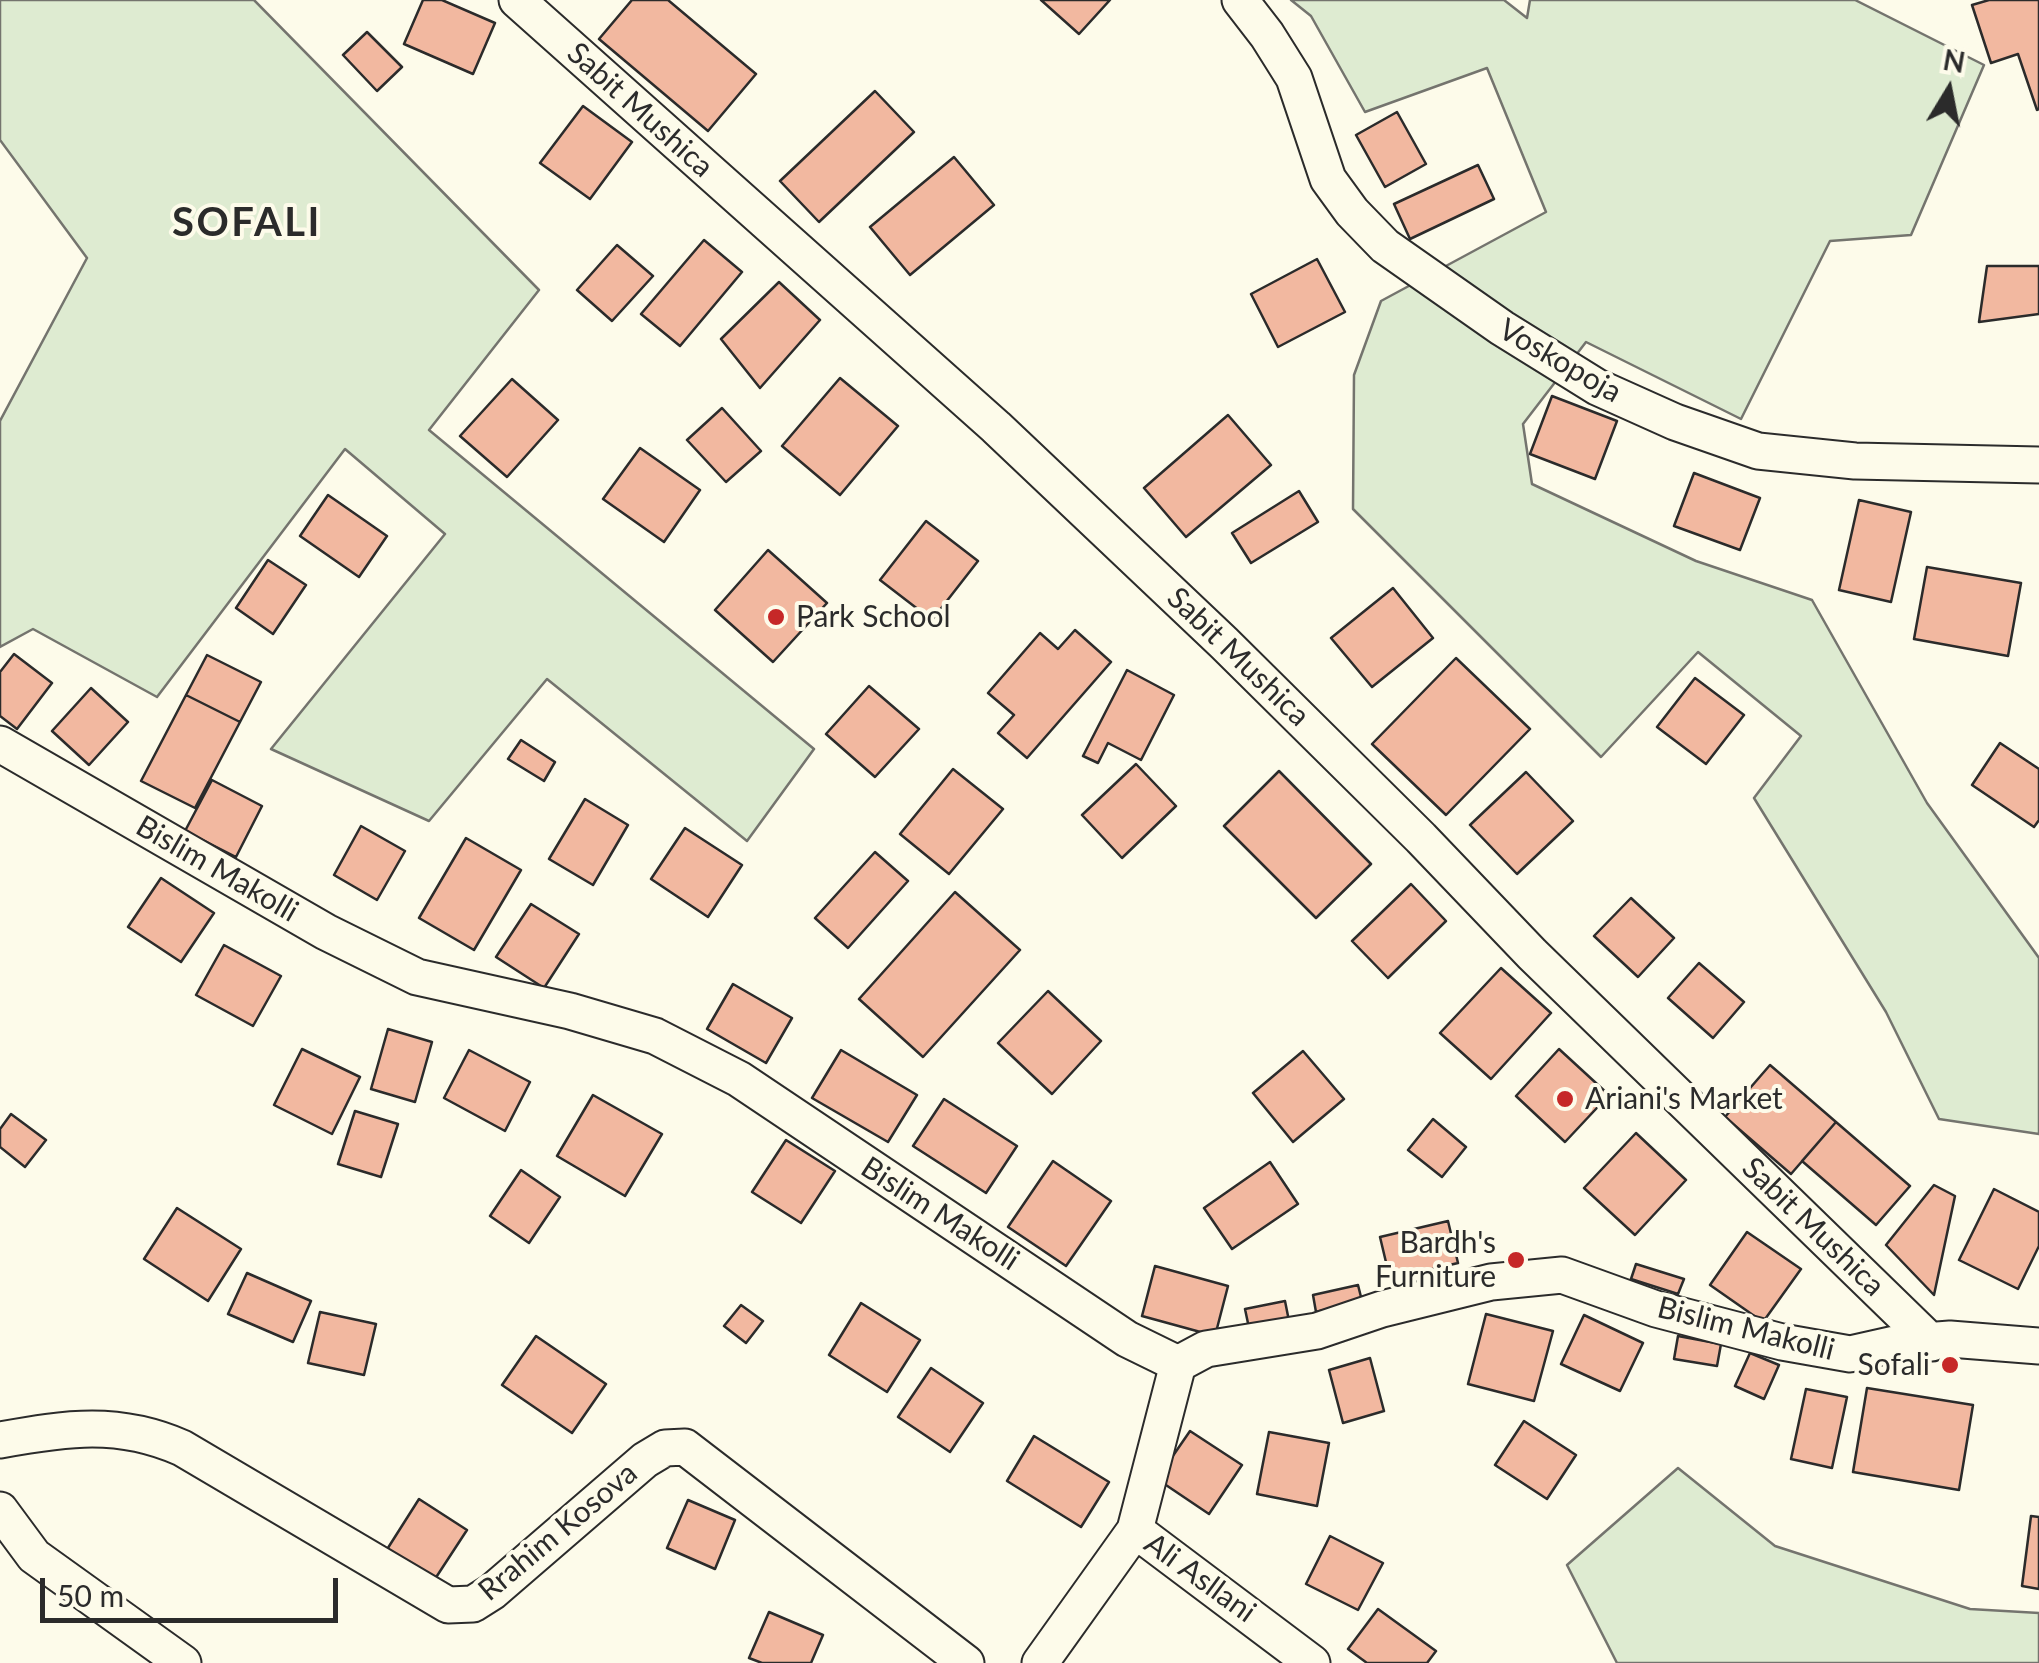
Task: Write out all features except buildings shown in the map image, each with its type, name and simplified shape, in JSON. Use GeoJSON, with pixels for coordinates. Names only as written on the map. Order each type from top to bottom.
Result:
{"type":"FeatureCollection","features":[{"type":"Feature","properties":{"kind":"street","name":"Sabit Mushica"},"geometry":{"type":"LineString","coordinates":[[518,0],[996,427],[1224,642],[1408,824],[1532,954],[1932,1342]]}},
{"type":"Feature","properties":{"kind":"street","name":"Voskopoja"},"geometry":{"type":"LineString","coordinates":[[1240,0],[1294,78],[1328,179],[1352,212],[1385,246],[1502,328],[1597,387],[1675,422],[1758,451],[1854,461],[2039,464]]}},
{"type":"Feature","properties":{"kind":"street","name":"Bislim Makolli"},"geometry":{"type":"LineString","coordinates":[[0,744],[326,932],[416,977],[570,1011],[654,1036],[722,1070],[1029,1271],[1127,1340],[1178,1364],[1206,1350],[1316,1331],[1382,1309],[1492,1282],[1562,1275],[1656,1309],[1782,1342],[1850,1354],[1950,1339],[2039,1346]]}},
{"type":"Feature","properties":{"kind":"street"},"geometry":{"type":"LineString","coordinates":[[1040,1663],[1135,1530],[1178,1364]]}},
{"type":"Feature","properties":{"kind":"street","name":"Rrahim Kosova"},"geometry":{"type":"LineString","coordinates":[[0,1440],[84,1429],[148,1433],[182,1448],[448,1605],[473,1604],[526,1564],[645,1460],[664,1448],[686,1447],[966,1663]]}},
{"type":"Feature","properties":{"kind":"street"},"geometry":{"type":"LineString","coordinates":[[0,1510],[34,1556],[183,1663]]}},
{"type":"Feature","properties":{"kind":"street","name":"Ali Asllani"},"geometry":{"type":"LineString","coordinates":[[1135,1530],[1312,1663]]}},
{"type":"Feature","properties":{"kind":"green space"},"geometry":{"type":"Polygon","coordinates":[[[0,0],[254,0],[539,290],[429,430],[814,749],[747,841],[547,679],[429,821],[271,749],[445,534],[345,449],[157,697],[33,629],[0,647],[0,421],[87,258],[0,140],[0,0]]]}},
{"type":"Feature","properties":{"kind":"green space"},"geometry":{"type":"Polygon","coordinates":[[[1291,0],[1504,0],[1527,18],[1530,0],[1855,0],[1984,65],[1911,235],[1830,241],[1741,419],[1586,342],[1523,424],[1532,484],[1696,561],[1812,600],[1927,803],[2039,958],[2039,1134],[1939,1119],[1886,1012],[1754,798],[1801,736],[1698,652],[1601,757],[1353,509],[1354,375],[1381,301],[1546,212],[1487,68],[1365,112],[1311,16],[1291,0]]]}},
{"type":"Feature","properties":{"kind":"green space"},"geometry":{"type":"Polygon","coordinates":[[[1678,1468],[1775,1546],[1970,1609],[2039,1613],[2039,1663],[1617,1663],[1567,1565],[1678,1468]]]}},
{"type":"Feature","properties":{"kind":"place","name":"Park School"},"geometry":{"type":"Point","coordinates":[776,617]}},
{"type":"Feature","properties":{"kind":"place","name":"Ariani's Market"},"geometry":{"type":"Point","coordinates":[1565,1099]}},
{"type":"Feature","properties":{"kind":"place","name":"Bardh's Furniture"},"geometry":{"type":"Point","coordinates":[1516,1260]}},
{"type":"Feature","properties":{"kind":"place","name":"Sofali"},"geometry":{"type":"Point","coordinates":[1950,1365]}},
{"type":"Feature","properties":{"kind":"district","name":"SOFALI"},"geometry":{"type":"Point","coordinates":[247,223]}}]}
